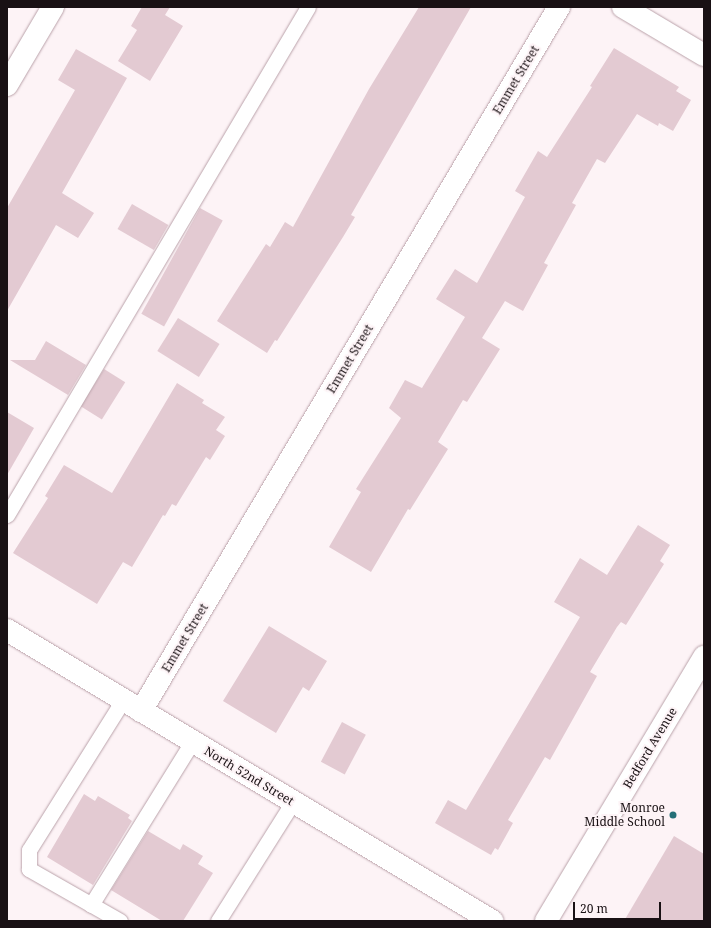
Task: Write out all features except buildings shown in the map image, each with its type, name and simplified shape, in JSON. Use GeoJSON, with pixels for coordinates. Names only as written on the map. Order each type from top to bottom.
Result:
{"type":"FeatureCollection","features":[{"type":"Feature","properties":{"kind":"street"},"geometry":{"type":"LineString","coordinates":[[7,85],[53,7]]}},
{"type":"Feature","properties":{"kind":"street","name":"Emmet Street"},"geometry":{"type":"LineString","coordinates":[[142,711],[559,7]]}},
{"type":"Feature","properties":{"kind":"street"},"geometry":{"type":"LineString","coordinates":[[623,7],[704,55]]}},
{"type":"Feature","properties":{"kind":"street","name":"North 52nd Street"},"geometry":{"type":"LineString","coordinates":[[7,630],[492,921]]}},
{"type":"Feature","properties":{"kind":"street","name":"Bedford Avenue"},"geometry":{"type":"LineString","coordinates":[[546,921],[704,657]]}},
{"type":"Feature","properties":{"kind":"lane"},"geometry":{"type":"LineString","coordinates":[[7,515],[308,7]]}},
{"type":"Feature","properties":{"kind":"lane"},"geometry":{"type":"LineString","coordinates":[[120,921],[29,869],[29,850],[123,700]]}},
{"type":"Feature","properties":{"kind":"lane"},"geometry":{"type":"LineString","coordinates":[[91,905],[192,742]]}},
{"type":"Feature","properties":{"kind":"lane"},"geometry":{"type":"LineString","coordinates":[[218,921],[293,802]]}},
{"type":"Feature","properties":{"kind":"place","name":"Monroe Middle School"},"geometry":{"type":"Point","coordinates":[673,815]}}]}
